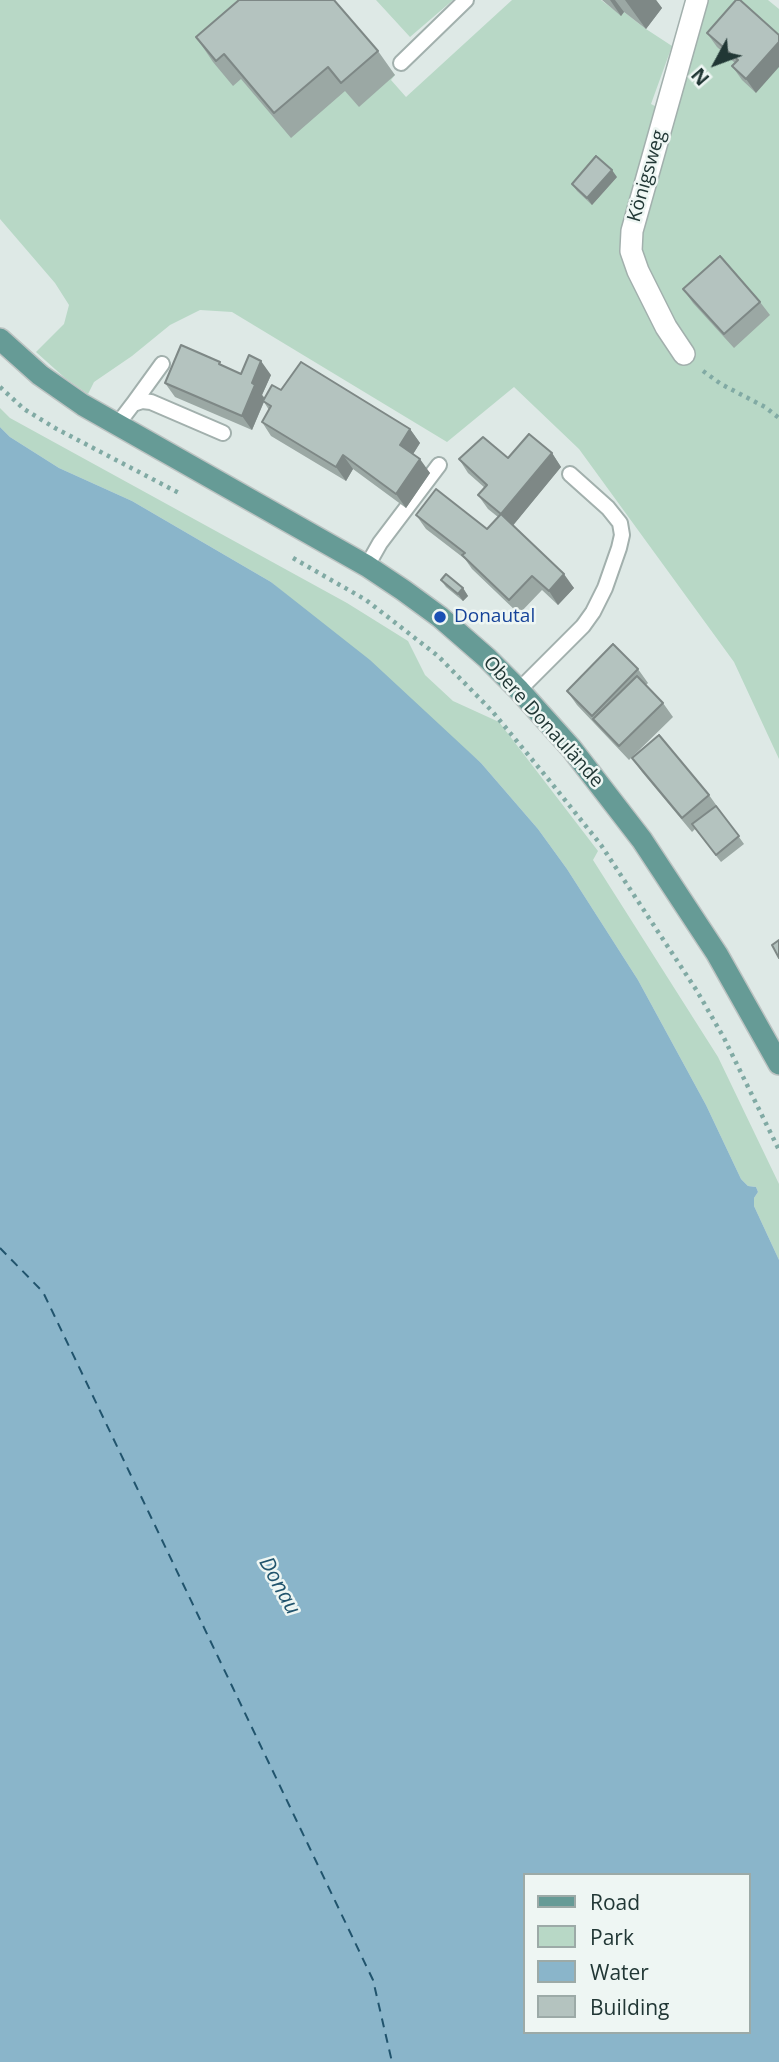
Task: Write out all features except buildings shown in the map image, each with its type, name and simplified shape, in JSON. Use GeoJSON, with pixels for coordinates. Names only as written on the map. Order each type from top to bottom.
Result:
{"type":"FeatureCollection","features":[{"type":"Feature","properties":{"kind":"main road","name":"Obere Donaulände"},"geometry":{"type":"LineString","coordinates":[[0,339],[54,386],[117,425],[367,566],[440,617],[487,658],[519,690],[587,768],[650,850],[717,954],[779,1064]]}},
{"type":"Feature","properties":{"kind":"street","name":"Königsweg"},"geometry":{"type":"LineString","coordinates":[[684,354],[666,327],[631,251],[632,231],[697,0]]}},
{"type":"Feature","properties":{"kind":"lane"},"geometry":{"type":"LineString","coordinates":[[401,63],[466,0]]}},
{"type":"Feature","properties":{"kind":"lane"},"geometry":{"type":"LineString","coordinates":[[117,425],[162,364]]}},
{"type":"Feature","properties":{"kind":"lane"},"geometry":{"type":"LineString","coordinates":[[133,404],[151,402],[223,433]]}},
{"type":"Feature","properties":{"kind":"lane"},"geometry":{"type":"LineString","coordinates":[[367,566],[380,543],[439,465]]}},
{"type":"Feature","properties":{"kind":"lane"},"geometry":{"type":"LineString","coordinates":[[519,690],[583,626],[593,612],[606,588],[619,548],[622,535],[620,523],[608,508],[570,474]]}},
{"type":"Feature","properties":{"kind":"path"},"geometry":{"type":"LineString","coordinates":[[684,354],[721,384],[765,407],[779,418]]}},
{"type":"Feature","properties":{"kind":"path"},"geometry":{"type":"LineString","coordinates":[[0,387],[24,409],[55,428],[187,497]]}},
{"type":"Feature","properties":{"kind":"path"},"geometry":{"type":"LineString","coordinates":[[290,556],[366,600],[438,656],[492,711],[549,780],[601,845],[697,991],[724,1038],[779,1150]]}},
{"type":"Feature","properties":{"kind":"green space"},"geometry":{"type":"Polygon","coordinates":[[[0,0],[330,0],[395,75],[391,80],[406,97],[512,0],[601,0],[621,15],[624,12],[672,46],[651,104],[672,115],[705,0],[768,0],[779,9],[779,759],[734,662],[579,449],[514,387],[447,442],[232,312],[200,310],[170,325],[94,382],[88,394],[36,352],[64,324],[69,305],[55,283],[0,219],[0,0]]]}},
{"type":"Feature","properties":{"kind":"green space"},"geometry":{"type":"Polygon","coordinates":[[[376,0],[453,0],[410,37],[376,0]]]}},
{"type":"Feature","properties":{"kind":"green space"},"geometry":{"type":"Polygon","coordinates":[[[0,408],[10,418],[347,603],[408,641],[425,675],[453,701],[499,722],[598,851],[593,860],[718,1057],[779,1184],[779,1260],[754,1206],[754,1198],[758,1192],[756,1187],[748,1186],[741,1179],[706,1105],[638,980],[567,869],[538,829],[481,763],[271,582],[132,501],[59,468],[10,437],[0,427],[0,408]]]}},
{"type":"Feature","properties":{"kind":"water","name":"Donau"},"geometry":{"type":"Polygon","coordinates":[[[0,427],[10,437],[59,468],[132,501],[271,582],[370,660],[481,763],[538,829],[567,869],[638,980],[706,1105],[741,1179],[748,1186],[756,1187],[758,1192],[754,1198],[754,1206],[779,1260],[779,2062],[0,2062],[0,427]]]}},
{"type":"Feature","properties":{"kind":"ferry route"},"geometry":{"type":"LineString","coordinates":[[0,1248],[43,1292],[373,1980],[392,2062]]}},
{"type":"Feature","properties":{"kind":"place","name":"Donautal"},"geometry":{"type":"Point","coordinates":[440,617]}}]}
